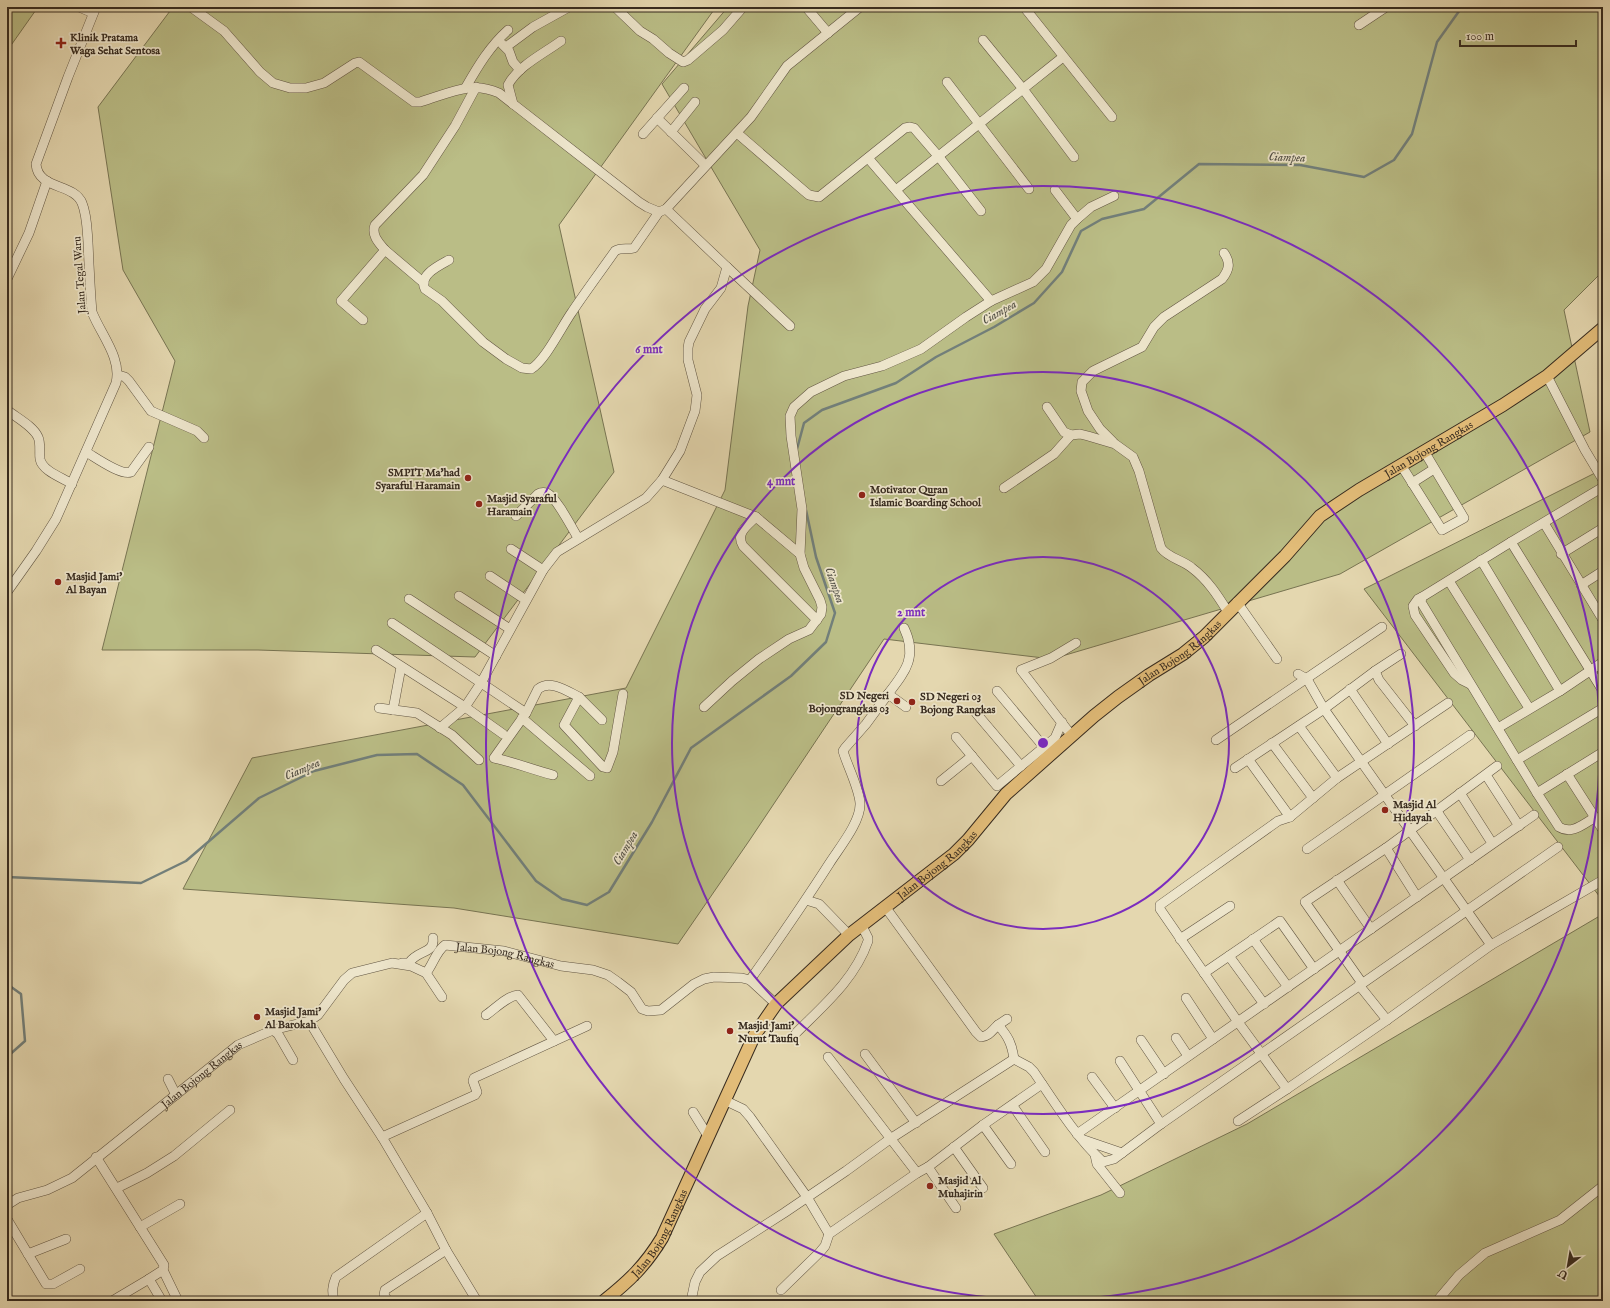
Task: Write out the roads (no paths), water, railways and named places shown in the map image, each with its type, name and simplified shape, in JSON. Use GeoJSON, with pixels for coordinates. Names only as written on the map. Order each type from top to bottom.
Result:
{"type":"FeatureCollection","features":[{"type":"Feature","properties":{"kind":"main road","name":"Jalan Bojong Rangkas"},"geometry":{"type":"LineString","coordinates":[[604,1301],[638,1272],[655,1250],[662,1238],[754,1036],[776,1004],[849,935],[886,908],[954,854],[984,822],[1006,794],[1072,736],[1118,697],[1149,674],[1183,654],[1204,637],[1237,602],[1285,556],[1320,516],[1345,498],[1503,405],[1547,376],[1603,328]]}},
{"type":"Feature","properties":{"kind":"street"},"geometry":{"type":"LineString","coordinates":[[79,7],[94,10]]}},
{"type":"Feature","properties":{"kind":"street"},"geometry":{"type":"LineString","coordinates":[[191,7],[224,31],[260,72],[273,83],[290,88],[306,88],[324,83],[355,63],[359,62],[414,102],[420,102],[466,87],[485,88],[499,93],[639,202],[647,207],[663,210],[790,326]]}},
{"type":"Feature","properties":{"kind":"street"},"geometry":{"type":"LineString","coordinates":[[506,47],[533,27],[569,7]]}},
{"type":"Feature","properties":{"kind":"street"},"geometry":{"type":"LineString","coordinates":[[615,7],[640,31],[683,62],[688,60],[719,34],[743,7]]}},
{"type":"Feature","properties":{"kind":"street"},"geometry":{"type":"LineString","coordinates":[[806,7],[828,33]]}},
{"type":"Feature","properties":{"kind":"street"},"geometry":{"type":"LineString","coordinates":[[449,260],[428,274],[424,283],[425,289],[442,301],[484,342],[506,359],[522,368],[531,369],[536,366],[572,311],[615,251],[618,249],[634,248],[663,210],[737,133],[754,112],[783,70],[860,7]]}},
{"type":"Feature","properties":{"kind":"street"},"geometry":{"type":"LineString","coordinates":[[1024,7],[1112,117]]}},
{"type":"Feature","properties":{"kind":"street"},"geometry":{"type":"LineString","coordinates":[[1358,24],[1386,7]]}},
{"type":"Feature","properties":{"kind":"street","name":"Jalan Tegal Waru"},"geometry":{"type":"LineString","coordinates":[[94,10],[36,164],[38,174],[47,181],[76,195],[83,204],[88,228],[92,312],[97,325],[116,360],[118,375]]}},
{"type":"Feature","properties":{"kind":"street"},"geometry":{"type":"LineString","coordinates":[[466,87],[484,56],[497,40],[508,30]]}},
{"type":"Feature","properties":{"kind":"street"},"geometry":{"type":"LineString","coordinates":[[497,40],[506,47],[513,62],[520,70]]}},
{"type":"Feature","properties":{"kind":"street"},"geometry":{"type":"LineString","coordinates":[[983,40],[1023,89],[1074,156]]}},
{"type":"Feature","properties":{"kind":"street"},"geometry":{"type":"LineString","coordinates":[[514,105],[508,85],[512,78],[520,70],[561,41]]}},
{"type":"Feature","properties":{"kind":"street"},"geometry":{"type":"LineString","coordinates":[[896,190],[1063,57]]}},
{"type":"Feature","properties":{"kind":"street"},"geometry":{"type":"LineString","coordinates":[[947,82],[1029,189]]}},
{"type":"Feature","properties":{"kind":"street"},"geometry":{"type":"LineString","coordinates":[[424,283],[385,250],[374,236],[375,225],[423,176],[455,126],[476,87]]}},
{"type":"Feature","properties":{"kind":"street"},"geometry":{"type":"LineString","coordinates":[[643,134],[684,88]]}},
{"type":"Feature","properties":{"kind":"street"},"geometry":{"type":"LineString","coordinates":[[671,132],[695,102]]}},
{"type":"Feature","properties":{"kind":"street"},"geometry":{"type":"LineString","coordinates":[[657,118],[705,165]]}},
{"type":"Feature","properties":{"kind":"street"},"geometry":{"type":"LineString","coordinates":[[737,133],[793,183],[809,194],[819,197],[905,128],[910,127],[918,131],[981,211]]}},
{"type":"Feature","properties":{"kind":"street"},"geometry":{"type":"LineString","coordinates":[[868,158],[991,301]]}},
{"type":"Feature","properties":{"kind":"street"},"geometry":{"type":"LineString","coordinates":[[7,279],[29,233],[47,181]]}},
{"type":"Feature","properties":{"kind":"street"},"geometry":{"type":"LineString","coordinates":[[1055,190],[1077,219]]}},
{"type":"Feature","properties":{"kind":"street"},"geometry":{"type":"LineString","coordinates":[[704,707],[759,659],[790,639],[809,630],[821,614],[822,607],[820,600],[804,568],[800,554],[802,509],[791,436],[790,416],[794,407],[811,392],[844,376],[882,366],[921,349],[991,301],[1033,282],[1042,274],[1071,225],[1091,207],[1114,196]]}},
{"type":"Feature","properties":{"kind":"street"},"geometry":{"type":"LineString","coordinates":[[363,320],[341,301],[385,250]]}},
{"type":"Feature","properties":{"kind":"street"},"geometry":{"type":"LineString","coordinates":[[1224,253],[1229,264],[1227,272],[1217,284],[1164,317],[1154,327],[1142,347],[1093,371],[1082,382],[1081,391],[1088,411],[1100,429],[1115,444],[1128,452],[1136,463],[1161,548],[1199,573],[1215,592],[1228,612]]}},
{"type":"Feature","properties":{"kind":"street"},"geometry":{"type":"LineString","coordinates":[[440,728],[465,707],[481,683],[526,600],[556,552],[578,538],[619,516],[646,498],[662,480],[680,451],[695,411],[697,395],[688,360],[689,342],[704,309],[721,288],[727,267]]}},
{"type":"Feature","properties":{"kind":"street"},"geometry":{"type":"LineString","coordinates":[[7,592],[52,525],[72,484],[116,383],[118,375],[126,377],[151,411],[197,431],[204,438]]}},
{"type":"Feature","properties":{"kind":"street"},"geometry":{"type":"LineString","coordinates":[[1547,376],[1600,476]]}},
{"type":"Feature","properties":{"kind":"street"},"geometry":{"type":"LineString","coordinates":[[1047,407],[1064,432],[1072,435],[1080,434],[1115,444]]}},
{"type":"Feature","properties":{"kind":"street"},"geometry":{"type":"LineString","coordinates":[[7,410],[39,437],[40,459],[43,466],[72,484]]}},
{"type":"Feature","properties":{"kind":"street"},"geometry":{"type":"LineString","coordinates":[[1004,488],[1054,454],[1072,435]]}},
{"type":"Feature","properties":{"kind":"street"},"geometry":{"type":"LineString","coordinates":[[86,452],[121,472],[128,474],[149,447]]}},
{"type":"Feature","properties":{"kind":"street"},"geometry":{"type":"LineString","coordinates":[[1401,465],[1442,530],[1464,518],[1424,451]]}},
{"type":"Feature","properties":{"kind":"street"},"geometry":{"type":"LineString","coordinates":[[1412,482],[1434,469]]}},
{"type":"Feature","properties":{"kind":"street"},"geometry":{"type":"LineString","coordinates":[[662,480],[756,517],[800,554]]}},
{"type":"Feature","properties":{"kind":"street"},"geometry":{"type":"LineString","coordinates":[[1594,818],[1570,831],[1559,827],[1421,602],[1422,598],[1482,560],[1603,487]]}},
{"type":"Feature","properties":{"kind":"street"},"geometry":{"type":"LineString","coordinates":[[516,516],[538,494],[542,492],[546,493],[554,499],[578,538]]}},
{"type":"Feature","properties":{"kind":"street"},"geometry":{"type":"LineString","coordinates":[[756,517],[741,533],[741,543],[817,620]]}},
{"type":"Feature","properties":{"kind":"street"},"geometry":{"type":"LineString","coordinates":[[1544,523],[1561,554],[1603,620]]}},
{"type":"Feature","properties":{"kind":"street"},"geometry":{"type":"LineString","coordinates":[[1561,554],[1603,528]]}},
{"type":"Feature","properties":{"kind":"street"},"geometry":{"type":"LineString","coordinates":[[1511,542],[1603,691]]}},
{"type":"Feature","properties":{"kind":"street"},"geometry":{"type":"LineString","coordinates":[[511,549],[544,570]]}},
{"type":"Feature","properties":{"kind":"street"},"geometry":{"type":"LineString","coordinates":[[1482,560],[1560,690]]}},
{"type":"Feature","properties":{"kind":"street"},"geometry":{"type":"LineString","coordinates":[[1581,585],[1603,571]]}},
{"type":"Feature","properties":{"kind":"street"},"geometry":{"type":"LineString","coordinates":[[490,576],[526,600]]}},
{"type":"Feature","properties":{"kind":"street"},"geometry":{"type":"LineString","coordinates":[[1449,581],[1529,708]]}},
{"type":"Feature","properties":{"kind":"street"},"geometry":{"type":"LineString","coordinates":[[459,596],[510,629]]}},
{"type":"Feature","properties":{"kind":"street"},"geometry":{"type":"LineString","coordinates":[[409,599],[496,656]]}},
{"type":"Feature","properties":{"kind":"street"},"geometry":{"type":"LineString","coordinates":[[1237,602],[1277,659]]}},
{"type":"Feature","properties":{"kind":"street"},"geometry":{"type":"LineString","coordinates":[[392,623],[481,683],[524,715],[590,776]]}},
{"type":"Feature","properties":{"kind":"street"},"geometry":{"type":"LineString","coordinates":[[1216,740],[1382,627]]}},
{"type":"Feature","properties":{"kind":"street"},"geometry":{"type":"LineString","coordinates":[[776,1004],[750,980],[806,900],[853,827],[859,810],[859,798],[843,751],[846,745],[866,724],[902,676],[910,660],[911,650],[908,636],[904,628]]}},
{"type":"Feature","properties":{"kind":"street"},"geometry":{"type":"LineString","coordinates":[[1072,736],[1021,670],[1051,658],[1076,643]]}},
{"type":"Feature","properties":{"kind":"street"},"geometry":{"type":"LineString","coordinates":[[376,650],[465,707],[503,734]]}},
{"type":"Feature","properties":{"kind":"street"},"geometry":{"type":"LineString","coordinates":[[1235,768],[1324,709],[1375,671],[1401,654]]}},
{"type":"Feature","properties":{"kind":"street"},"geometry":{"type":"LineString","coordinates":[[1498,728],[1603,662]]}},
{"type":"Feature","properties":{"kind":"street"},"geometry":{"type":"LineString","coordinates":[[393,710],[401,667]]}},
{"type":"Feature","properties":{"kind":"street"},"geometry":{"type":"LineString","coordinates":[[1375,671],[1379,680],[1415,726]]}},
{"type":"Feature","properties":{"kind":"street"},"geometry":{"type":"LineString","coordinates":[[1298,674],[1307,679],[1324,709],[1491,945]]}},
{"type":"Feature","properties":{"kind":"street"},"geometry":{"type":"LineString","coordinates":[[553,775],[530,769],[516,763],[494,758],[524,715],[538,689],[550,685],[560,687],[578,697],[602,720]]}},
{"type":"Feature","properties":{"kind":"street"},"geometry":{"type":"LineString","coordinates":[[1350,689],[1388,744]]}},
{"type":"Feature","properties":{"kind":"street"},"geometry":{"type":"LineString","coordinates":[[997,692],[1044,747]]}},
{"type":"Feature","properties":{"kind":"street"},"geometry":{"type":"LineString","coordinates":[[578,697],[564,725],[604,767],[607,768],[613,752],[624,694]]}},
{"type":"Feature","properties":{"kind":"street"},"geometry":{"type":"LineString","coordinates":[[888,694],[906,707]]}},
{"type":"Feature","properties":{"kind":"street"},"geometry":{"type":"LineString","coordinates":[[1287,1089],[1180,939],[1160,908],[1160,905],[1162,902],[1278,821],[1290,817],[1337,778],[1448,703]]}},
{"type":"Feature","properties":{"kind":"street"},"geometry":{"type":"LineString","coordinates":[[378,708],[417,713],[452,735],[479,760]]}},
{"type":"Feature","properties":{"kind":"street"},"geometry":{"type":"LineString","coordinates":[[1517,760],[1603,708]]}},
{"type":"Feature","properties":{"kind":"street"},"geometry":{"type":"LineString","coordinates":[[976,713],[1021,766]]}},
{"type":"Feature","properties":{"kind":"street"},"geometry":{"type":"LineString","coordinates":[[956,737],[997,786],[1055,738],[1062,722]]}},
{"type":"Feature","properties":{"kind":"street"},"geometry":{"type":"LineString","coordinates":[[1299,726],[1337,778]]}},
{"type":"Feature","properties":{"kind":"street"},"geometry":{"type":"LineString","coordinates":[[1308,848],[1470,735]]}},
{"type":"Feature","properties":{"kind":"street"},"geometry":{"type":"LineString","coordinates":[[1272,743],[1313,798]]}},
{"type":"Feature","properties":{"kind":"street"},"geometry":{"type":"LineString","coordinates":[[942,781],[972,756]]}},
{"type":"Feature","properties":{"kind":"street"},"geometry":{"type":"LineString","coordinates":[[1537,793],[1567,774],[1602,756]]}},
{"type":"Feature","properties":{"kind":"street"},"geometry":{"type":"LineString","coordinates":[[1248,759],[1290,817]]}},
{"type":"Feature","properties":{"kind":"street"},"geometry":{"type":"LineString","coordinates":[[1388,1020],[1361,984],[1305,902],[1386,848],[1497,766]]}},
{"type":"Feature","properties":{"kind":"street"},"geometry":{"type":"LineString","coordinates":[[1567,774],[1603,830]]}},
{"type":"Feature","properties":{"kind":"street"},"geometry":{"type":"LineString","coordinates":[[1486,775],[1519,826]]}},
{"type":"Feature","properties":{"kind":"street"},"geometry":{"type":"LineString","coordinates":[[1460,793],[1492,843]]}},
{"type":"Feature","properties":{"kind":"street"},"geometry":{"type":"LineString","coordinates":[[1436,810],[1470,860]]}},
{"type":"Feature","properties":{"kind":"street"},"geometry":{"type":"LineString","coordinates":[[1080,1137],[1115,1108],[1188,1056],[1534,815]]}},
{"type":"Feature","properties":{"kind":"street"},"geometry":{"type":"LineString","coordinates":[[998,1025],[1007,1035],[1014,1059],[1029,1067],[1080,1137],[1103,1162],[1114,1159],[1161,1124],[1558,847]]}},
{"type":"Feature","properties":{"kind":"street"},"geometry":{"type":"LineString","coordinates":[[1386,848],[1417,897]]}},
{"type":"Feature","properties":{"kind":"street"},"geometry":{"type":"LineString","coordinates":[[1337,880],[1371,929]]}},
{"type":"Feature","properties":{"kind":"street"},"geometry":{"type":"LineString","coordinates":[[1238,1121],[1388,1020],[1491,945],[1603,880]]}},
{"type":"Feature","properties":{"kind":"street"},"geometry":{"type":"LineString","coordinates":[[806,900],[819,904],[849,935]]}},
{"type":"Feature","properties":{"kind":"street"},"geometry":{"type":"LineString","coordinates":[[1180,939],[1230,906]]}},
{"type":"Feature","properties":{"kind":"street"},"geometry":{"type":"LineString","coordinates":[[886,908],[981,1037],[990,1034],[998,1025],[1007,1020]]}},
{"type":"Feature","properties":{"kind":"street"},"geometry":{"type":"LineString","coordinates":[[1204,973],[1280,920],[1314,969]]}},
{"type":"Feature","properties":{"kind":"street"},"geometry":{"type":"LineString","coordinates":[[796,1033],[838,991],[851,973],[868,941],[862,926]]}},
{"type":"Feature","properties":{"kind":"street"},"geometry":{"type":"LineString","coordinates":[[401,964],[409,963],[415,955],[426,952],[431,948],[434,943],[433,938]]}},
{"type":"Feature","properties":{"kind":"street"},"geometry":{"type":"LineString","coordinates":[[1253,939],[1288,987]]}},
{"type":"Feature","properties":{"kind":"street","name":"Jalan Bojong Rangkas"},"geometry":{"type":"LineString","coordinates":[[7,1205],[18,1198],[47,1190],[72,1178],[96,1157],[238,1045],[273,1030],[309,1021],[319,1014],[344,980],[352,973],[392,963],[411,966],[426,973],[440,948],[444,945],[504,951],[561,966],[593,970],[608,975],[631,992],[642,1009],[655,1012],[661,1010],[694,984],[704,979],[724,977],[750,980]]}},
{"type":"Feature","properties":{"kind":"street"},"geometry":{"type":"LineString","coordinates":[[1229,956],[1264,1004]]}},
{"type":"Feature","properties":{"kind":"street"},"geometry":{"type":"LineString","coordinates":[[426,973],[442,997]]}},
{"type":"Feature","properties":{"kind":"street"},"geometry":{"type":"LineString","coordinates":[[486,1015],[514,996],[518,996],[554,1041]]}},
{"type":"Feature","properties":{"kind":"street"},"geometry":{"type":"LineString","coordinates":[[1186,998],[1213,1039]]}},
{"type":"Feature","properties":{"kind":"street"},"geometry":{"type":"LineString","coordinates":[[309,1021],[344,1079],[382,1137],[427,1213],[446,1250],[477,1301]]}},
{"type":"Feature","properties":{"kind":"street"},"geometry":{"type":"LineString","coordinates":[[382,1137],[475,1095],[477,1092],[473,1081],[474,1078],[587,1026]]}},
{"type":"Feature","properties":{"kind":"street"},"geometry":{"type":"LineString","coordinates":[[273,1030],[278,1034],[293,1060]]}},
{"type":"Feature","properties":{"kind":"street"},"geometry":{"type":"LineString","coordinates":[[1176,1038],[1188,1056]]}},
{"type":"Feature","properties":{"kind":"street"},"geometry":{"type":"LineString","coordinates":[[1141,1040],[1164,1074]]}},
{"type":"Feature","properties":{"kind":"street"},"geometry":{"type":"LineString","coordinates":[[865,1054],[916,1123]]}},
{"type":"Feature","properties":{"kind":"street"},"geometry":{"type":"LineString","coordinates":[[828,1057],[917,1173]]}},
{"type":"Feature","properties":{"kind":"street"},"geometry":{"type":"LineString","coordinates":[[691,1301],[695,1282],[700,1272],[708,1263],[846,1172],[890,1138],[916,1123],[1014,1059]]}},
{"type":"Feature","properties":{"kind":"street"},"geometry":{"type":"LineString","coordinates":[[1120,1061],[1161,1124]]}},
{"type":"Feature","properties":{"kind":"street"},"geometry":{"type":"LineString","coordinates":[[1092,1077],[1115,1108]]}},
{"type":"Feature","properties":{"kind":"street"},"geometry":{"type":"LineString","coordinates":[[168,1079],[176,1095]]}},
{"type":"Feature","properties":{"kind":"street"},"geometry":{"type":"LineString","coordinates":[[781,1290],[820,1252],[829,1234],[928,1167],[983,1125],[1013,1106],[1042,1084]]}},
{"type":"Feature","properties":{"kind":"street"},"geometry":{"type":"LineString","coordinates":[[724,1100],[742,1109],[750,1117],[807,1197],[829,1234]]}},
{"type":"Feature","properties":{"kind":"street"},"geometry":{"type":"LineString","coordinates":[[1013,1106],[1045,1152]]}},
{"type":"Feature","properties":{"kind":"street"},"geometry":{"type":"LineString","coordinates":[[117,1188],[174,1156],[230,1110]]}},
{"type":"Feature","properties":{"kind":"street"},"geometry":{"type":"LineString","coordinates":[[693,1112],[708,1136]]}},
{"type":"Feature","properties":{"kind":"street"},"geometry":{"type":"LineString","coordinates":[[983,1125],[1011,1164]]}},
{"type":"Feature","properties":{"kind":"street"},"geometry":{"type":"LineString","coordinates":[[1080,1137],[1122,1153]]}},
{"type":"Feature","properties":{"kind":"street"},"geometry":{"type":"LineString","coordinates":[[954,1147],[983,1188]]}},
{"type":"Feature","properties":{"kind":"street"},"geometry":{"type":"LineString","coordinates":[[1095,1154],[1097,1164],[1120,1193]]}},
{"type":"Feature","properties":{"kind":"street"},"geometry":{"type":"LineString","coordinates":[[96,1157],[117,1188],[164,1265],[163,1270],[178,1301]]}},
{"type":"Feature","properties":{"kind":"street"},"geometry":{"type":"LineString","coordinates":[[928,1167],[956,1208]]}},
{"type":"Feature","properties":{"kind":"street"},"geometry":{"type":"LineString","coordinates":[[1437,1301],[1463,1271],[1485,1254],[1560,1220],[1603,1186]]}},
{"type":"Feature","properties":{"kind":"street"},"geometry":{"type":"LineString","coordinates":[[140,1227],[180,1204]]}},
{"type":"Feature","properties":{"kind":"street"},"geometry":{"type":"LineString","coordinates":[[334,1301],[332,1293],[333,1284],[336,1277],[427,1213]]}},
{"type":"Feature","properties":{"kind":"street"},"geometry":{"type":"LineString","coordinates":[[7,1219],[46,1284],[53,1284],[80,1269]]}},
{"type":"Feature","properties":{"kind":"street"},"geometry":{"type":"LineString","coordinates":[[28,1254],[66,1240]]}},
{"type":"Feature","properties":{"kind":"street"},"geometry":{"type":"LineString","coordinates":[[388,1301],[384,1295],[385,1290],[446,1250]]}},
{"type":"Feature","properties":{"kind":"street"},"geometry":{"type":"LineString","coordinates":[[112,1301],[163,1270]]}},
{"type":"Feature","properties":{"kind":"street"},"geometry":{"type":"LineString","coordinates":[[149,1279],[162,1301]]}},
{"type":"Feature","properties":{"kind":"waterway","name":"Ciampea"},"geometry":{"type":"LineString","coordinates":[[797,449],[804,423],[822,410],[896,383],[936,357],[994,327],[1034,303],[1062,272],[1081,231],[1102,219],[1144,209],[1199,164],[1300,165],[1364,177],[1394,160],[1412,134],[1437,42],[1462,7]]}},
{"type":"Feature","properties":{"kind":"waterway","name":"Ciampea"},"geometry":{"type":"LineString","coordinates":[[7,877],[141,883],[186,861],[259,798],[314,771],[377,755],[417,754],[463,785],[536,881],[562,899],[587,905],[609,892],[652,822],[691,748],[791,676],[826,642],[835,613],[816,557],[806,510]]}},
{"type":"Feature","properties":{"kind":"waterway","name":"Ciampea"},"geometry":{"type":"LineString","coordinates":[[7,984],[21,994],[25,1041],[7,1057]]}},
{"type":"Feature","properties":{"kind":"place","name":"Klinik Pratama Waga Sehat Sentosa"},"geometry":{"type":"Point","coordinates":[61,43]}},
{"type":"Feature","properties":{"kind":"place","name":"SMPIT Ma'had Syaraful Haramain"},"geometry":{"type":"Point","coordinates":[468,478]}},
{"type":"Feature","properties":{"kind":"place","name":"Motivator Quran Islamic Boarding School"},"geometry":{"type":"Point","coordinates":[862,495]}},
{"type":"Feature","properties":{"kind":"place","name":"Masjid Syaraful Haramain"},"geometry":{"type":"Point","coordinates":[479,504]}},
{"type":"Feature","properties":{"kind":"place","name":"Masjid Jami' Al Bayan"},"geometry":{"type":"Point","coordinates":[58,582]}},
{"type":"Feature","properties":{"kind":"place","name":"SD Negeri Bojongrangkas 03"},"geometry":{"type":"Point","coordinates":[897,701]}},
{"type":"Feature","properties":{"kind":"place","name":"SD Negeri 03 Bojong Rangkas"},"geometry":{"type":"Point","coordinates":[912,702]}},
{"type":"Feature","properties":{"kind":"place","name":"Masjid Al Hidayah"},"geometry":{"type":"Point","coordinates":[1385,810]}},
{"type":"Feature","properties":{"kind":"place","name":"Masjid Jami' Al Barokah"},"geometry":{"type":"Point","coordinates":[257,1017]}},
{"type":"Feature","properties":{"kind":"place","name":"Masjid Jami' Nurut Taufiq"},"geometry":{"type":"Point","coordinates":[730,1031]}},
{"type":"Feature","properties":{"kind":"place","name":"Masjid Al Muhajirin"},"geometry":{"type":"Point","coordinates":[930,1186]}}]}
